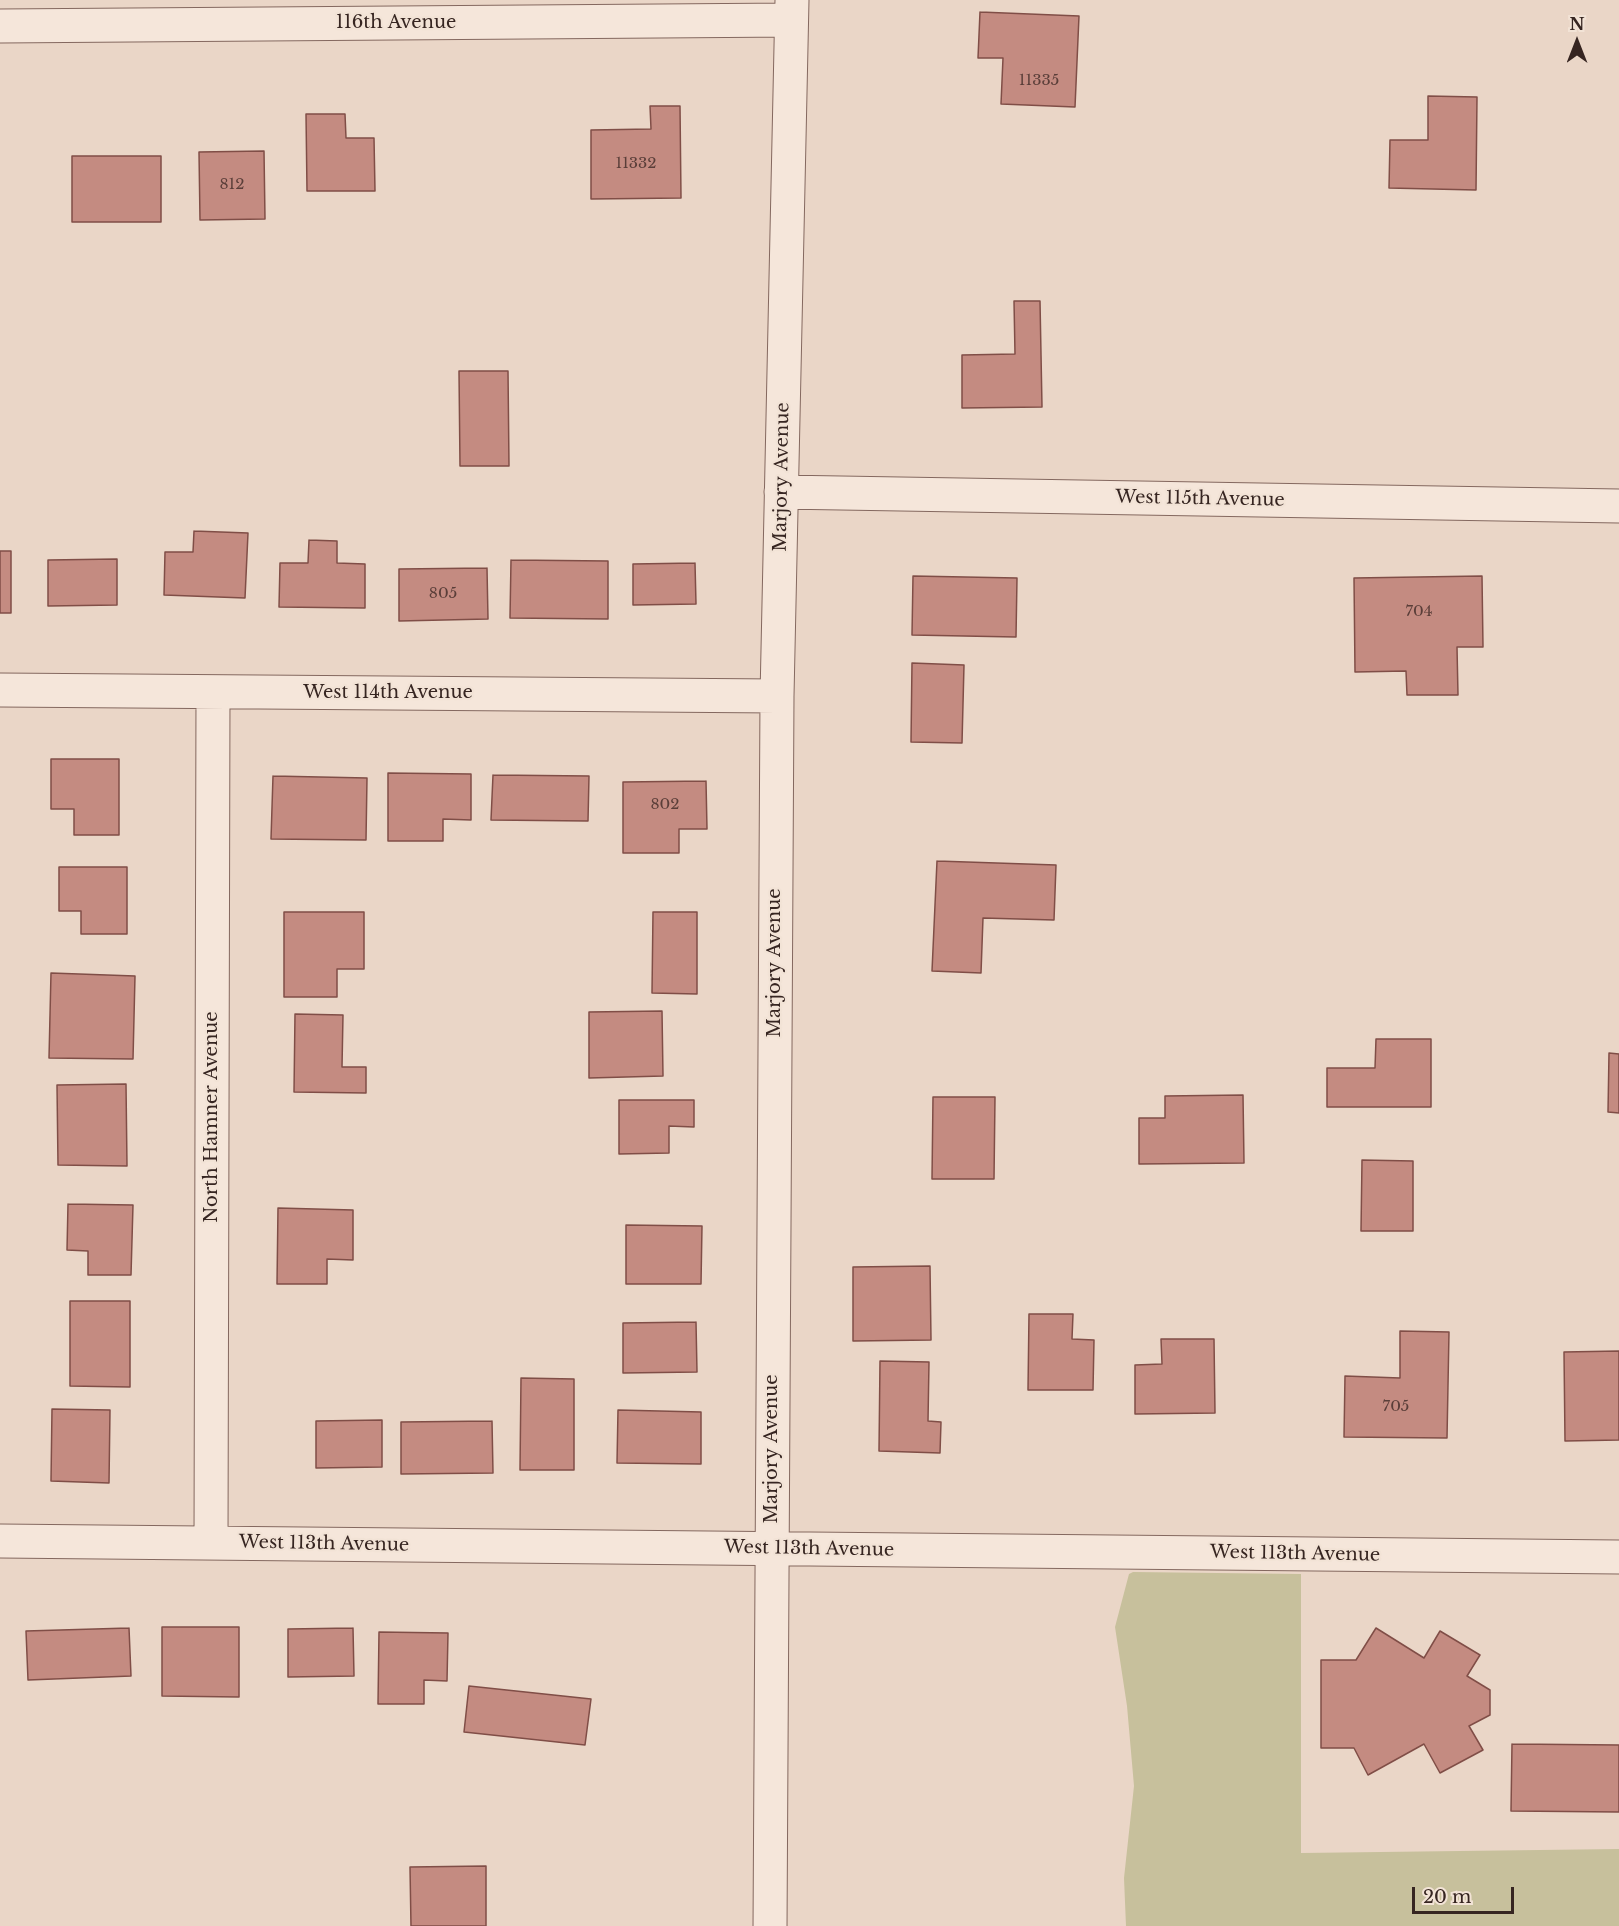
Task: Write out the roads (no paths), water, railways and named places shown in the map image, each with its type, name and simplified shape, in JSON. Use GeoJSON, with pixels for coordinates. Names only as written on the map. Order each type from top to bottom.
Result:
{"type":"FeatureCollection","features":[{"type":"Feature","properties":{"kind":"street","name":"116th Avenue"},"geometry":{"type":"LineString","coordinates":[[0,26],[792,10]]}},
{"type":"Feature","properties":{"kind":"street","name":"Marjory Avenue"},"geometry":{"type":"LineString","coordinates":[[770,1926],[777,696],[792,10]]}},
{"type":"Feature","properties":{"kind":"street","name":"West 115th Avenue"},"geometry":{"type":"LineString","coordinates":[[781,492],[1619,506]]}},
{"type":"Feature","properties":{"kind":"street","name":"West 114th Avenue"},"geometry":{"type":"LineString","coordinates":[[0,690],[777,696]]}},
{"type":"Feature","properties":{"kind":"street","name":"North Hamner Avenue"},"geometry":{"type":"LineString","coordinates":[[211,1543],[213,692]]}},
{"type":"Feature","properties":{"kind":"street","name":"West 113th Avenue"},"geometry":{"type":"LineString","coordinates":[[0,1540],[1619,1557]]}}]}
